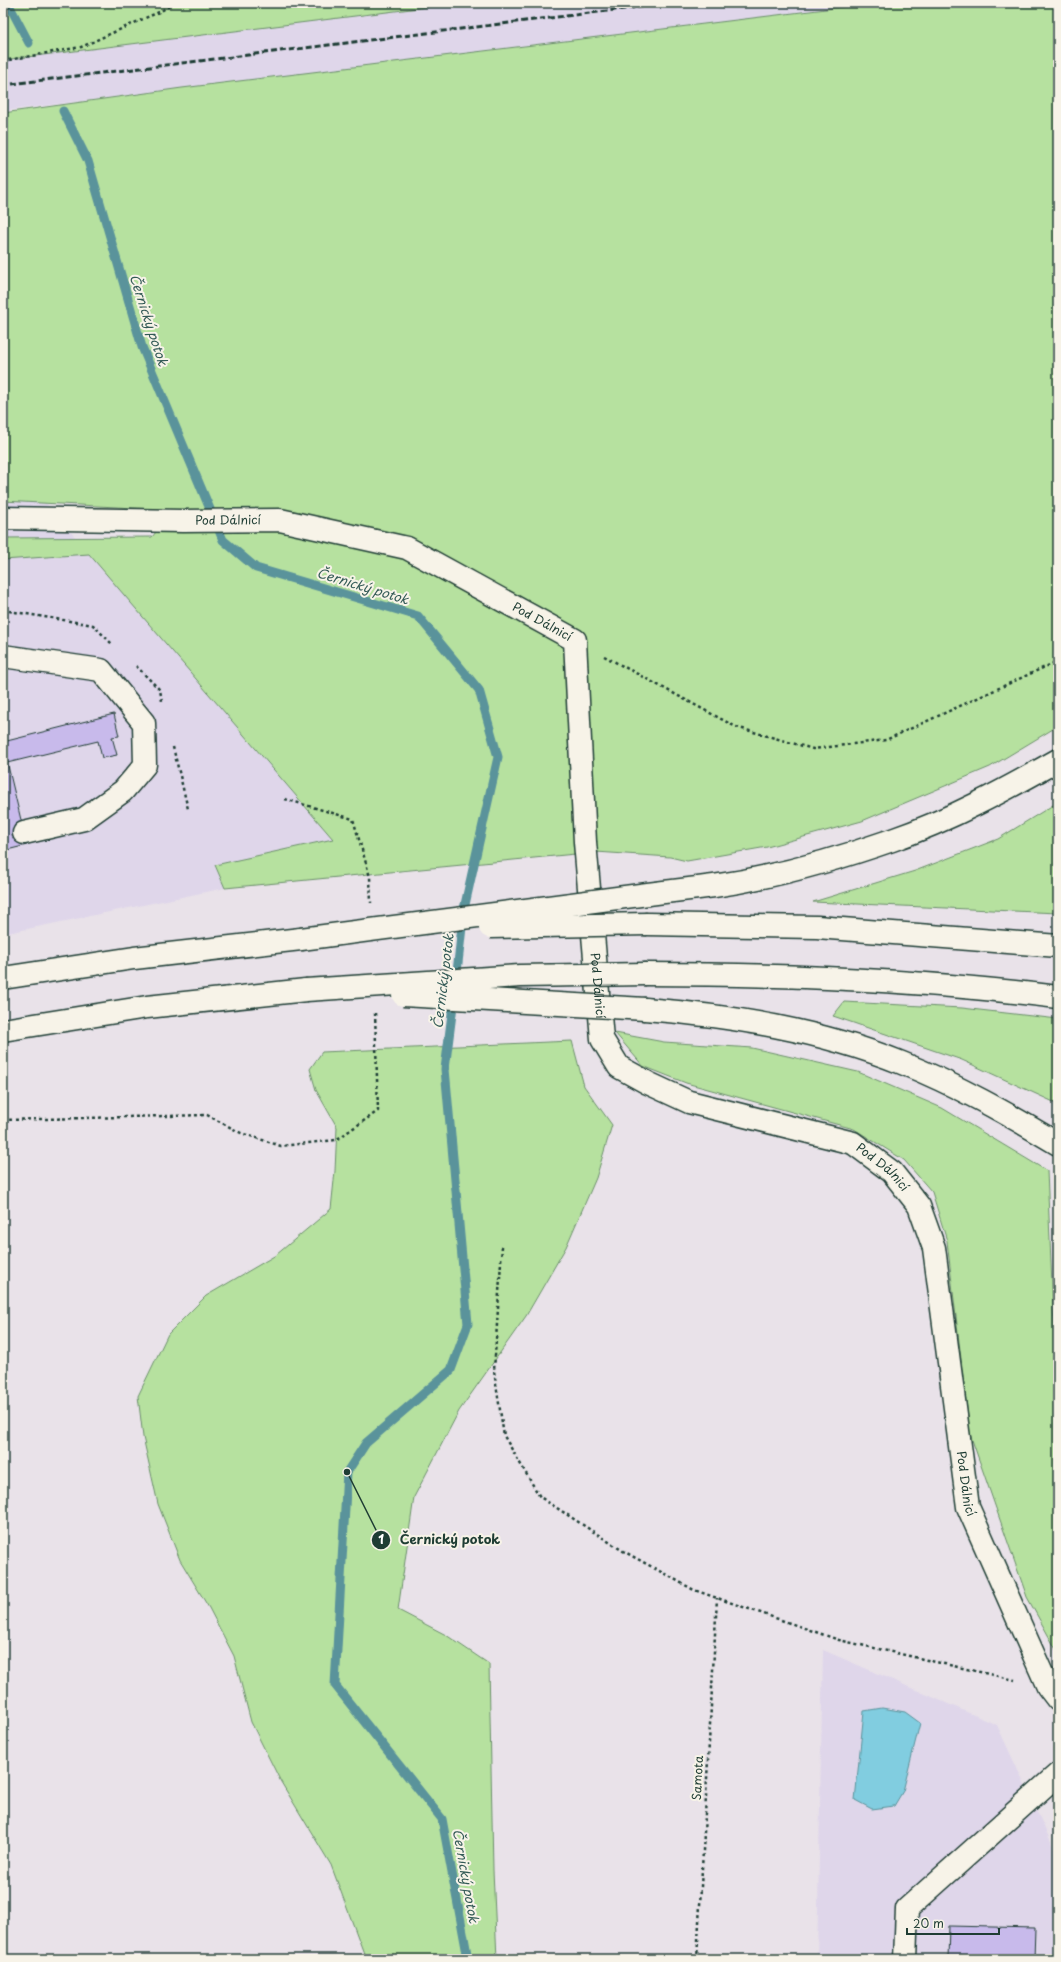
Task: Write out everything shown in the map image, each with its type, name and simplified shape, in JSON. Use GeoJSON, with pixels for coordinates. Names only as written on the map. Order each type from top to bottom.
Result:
{"type":"FeatureCollection","features":[{"type":"Feature","properties":{"kind":"main road","name":"Pod Dálnicí"},"geometry":{"type":"LineString","coordinates":[[3,518],[193,521],[280,520],[407,548],[575,640],[585,842],[602,1039],[619,1067],[648,1083],[689,1102],[853,1143],[892,1172],[919,1206],[934,1248],[968,1507],[1053,1694]]}},
{"type":"Feature","properties":{"kind":"main road"},"geometry":{"type":"LineString","coordinates":[[3,656],[100,670],[144,723],[145,765],[123,791],[84,819],[24,833]]}},
{"type":"Feature","properties":{"kind":"main road"},"geometry":{"type":"LineString","coordinates":[[3,978],[134,958],[301,939],[715,886],[794,869],[893,840],[1006,790],[1058,760]]}},
{"type":"Feature","properties":{"kind":"main road"},"geometry":{"type":"LineString","coordinates":[[301,939],[518,926],[647,924],[816,928],[1058,946]]}},
{"type":"Feature","properties":{"kind":"main road"},"geometry":{"type":"LineString","coordinates":[[3,1030],[148,1007],[306,990],[520,976],[646,974],[823,977],[940,984],[1058,997]]}},
{"type":"Feature","properties":{"kind":"main road"},"geometry":{"type":"LineString","coordinates":[[306,990],[645,1009],[698,1013],[750,1021],[801,1032],[852,1046],[902,1063],[956,1087],[1009,1114],[1058,1144]]}},
{"type":"Feature","properties":{"kind":"main road"},"geometry":{"type":"LineString","coordinates":[[905,1959],[907,1909],[1058,1774]]}},
{"type":"Feature","properties":{"kind":"path"},"geometry":{"type":"LineString","coordinates":[[3,61],[81,47],[161,11],[174,3]]}},
{"type":"Feature","properties":{"kind":"path"},"geometry":{"type":"LineString","coordinates":[[575,640],[736,727],[813,749],[886,740],[1058,661]]}},
{"type":"Feature","properties":{"kind":"path"},"geometry":{"type":"LineString","coordinates":[[285,799],[352,820],[370,877],[371,907]]}},
{"type":"Feature","properties":{"kind":"path"},"geometry":{"type":"LineString","coordinates":[[3,1120],[208,1115],[241,1133],[281,1146],[336,1140],[378,1111],[375,1007]]}},
{"type":"Feature","properties":{"kind":"path"},"geometry":{"type":"LineString","coordinates":[[502,1246],[494,1371],[504,1436],[540,1497],[623,1550],[694,1590],[839,1640],[1053,1694]]}},
{"type":"Feature","properties":{"kind":"path","name":"Samota"},"geometry":{"type":"LineString","coordinates":[[697,1959],[717,1598]]}},
{"type":"Feature","properties":{"kind":"shaded area"},"geometry":{"type":"Polygon","coordinates":[[[459,3],[875,3],[3,111],[3,60],[459,3]]]}},
{"type":"Feature","properties":{"kind":"shaded area"},"geometry":{"type":"Polygon","coordinates":[[[3,501],[46,503],[333,839],[216,865],[225,888],[3,934],[3,501]]]}},
{"type":"Feature","properties":{"kind":"shaded area"},"geometry":{"type":"Polygon","coordinates":[[[823,1650],[997,1725],[1058,1857],[1058,1959],[817,1959],[823,1650]]]}},
{"type":"Feature","properties":{"kind":"green space"},"geometry":{"type":"Polygon","coordinates":[[[3,3],[459,3],[3,60],[3,3]]]}},
{"type":"Feature","properties":{"kind":"green space"},"geometry":{"type":"Polygon","coordinates":[[[875,3],[1058,3],[1058,726],[990,767],[862,821],[767,847],[687,861],[670,857],[596,852],[225,888],[215,865],[333,839],[89,554],[3,560],[3,538],[152,537],[174,510],[3,501],[3,113],[182,88],[875,3]]]}},
{"type":"Feature","properties":{"kind":"green space"},"geometry":{"type":"Polygon","coordinates":[[[1058,802],[1058,913],[813,902],[915,871],[998,839],[1058,802]]]}},
{"type":"Feature","properties":{"kind":"green space"},"geometry":{"type":"Polygon","coordinates":[[[844,1002],[962,1008],[1058,1019],[1058,1104],[962,1060],[833,1016],[844,1002]]]}},
{"type":"Feature","properties":{"kind":"green space"},"geometry":{"type":"Polygon","coordinates":[[[615,1033],[664,1042],[752,1048],[858,1072],[942,1108],[1047,1171],[1053,1308],[1058,1380],[1058,1653],[1027,1597],[970,1434],[947,1241],[932,1192],[904,1160],[854,1129],[686,1083],[643,1066],[615,1033]]]}},
{"type":"Feature","properties":{"kind":"green space"},"geometry":{"type":"Polygon","coordinates":[[[572,1041],[584,1086],[612,1125],[596,1178],[566,1247],[526,1316],[459,1411],[414,1497],[398,1610],[446,1635],[489,1664],[493,1870],[497,1959],[366,1959],[331,1865],[281,1782],[251,1722],[234,1656],[209,1608],[180,1560],[158,1504],[143,1437],[138,1396],[168,1334],[206,1296],[276,1255],[331,1209],[335,1171],[337,1127],[316,1090],[310,1069],[322,1052],[572,1041]]]}},
{"type":"Feature","properties":{"kind":"water"},"geometry":{"type":"Polygon","coordinates":[[[882,1708],[905,1712],[920,1723],[903,1791],[894,1806],[872,1809],[855,1800],[864,1711],[882,1708]]]}},
{"type":"Feature","properties":{"kind":"building"},"geometry":{"type":"Polygon","coordinates":[[[114,714],[119,736],[112,737],[117,755],[102,758],[98,741],[7,763],[3,742],[114,714]]]}},
{"type":"Feature","properties":{"kind":"building"},"geometry":{"type":"Polygon","coordinates":[[[3,745],[27,845],[3,851],[3,745]]]}},
{"type":"Feature","properties":{"kind":"building"},"geometry":{"type":"Polygon","coordinates":[[[949,1926],[1035,1928],[1034,1959],[948,1959],[949,1926]]]}},
{"type":"Feature","properties":{"kind":"waterway","name":"Černický potok"},"geometry":{"type":"LineString","coordinates":[[8,3],[29,43]]}},
{"type":"Feature","properties":{"kind":"waterway","name":"Černický potok"},"geometry":{"type":"LineString","coordinates":[[63,111],[88,161],[142,347],[223,540],[256,568],[418,616],[479,690],[498,757],[464,909],[456,981]]}},
{"type":"Feature","properties":{"kind":"waterway","name":"Černický potok"},"geometry":{"type":"LineString","coordinates":[[454,998],[445,1069],[468,1324],[451,1370],[366,1443],[347,1472],[335,1685],[442,1819],[468,1959]]}},
{"type":"Feature","properties":{"kind":"railway"},"geometry":{"type":"LineString","coordinates":[[3,85],[672,3]]}},
{"type":"Feature","properties":{"kind":"place","name":"Černický potok"},"geometry":{"type":"Point","coordinates":[347,1472]}}]}
